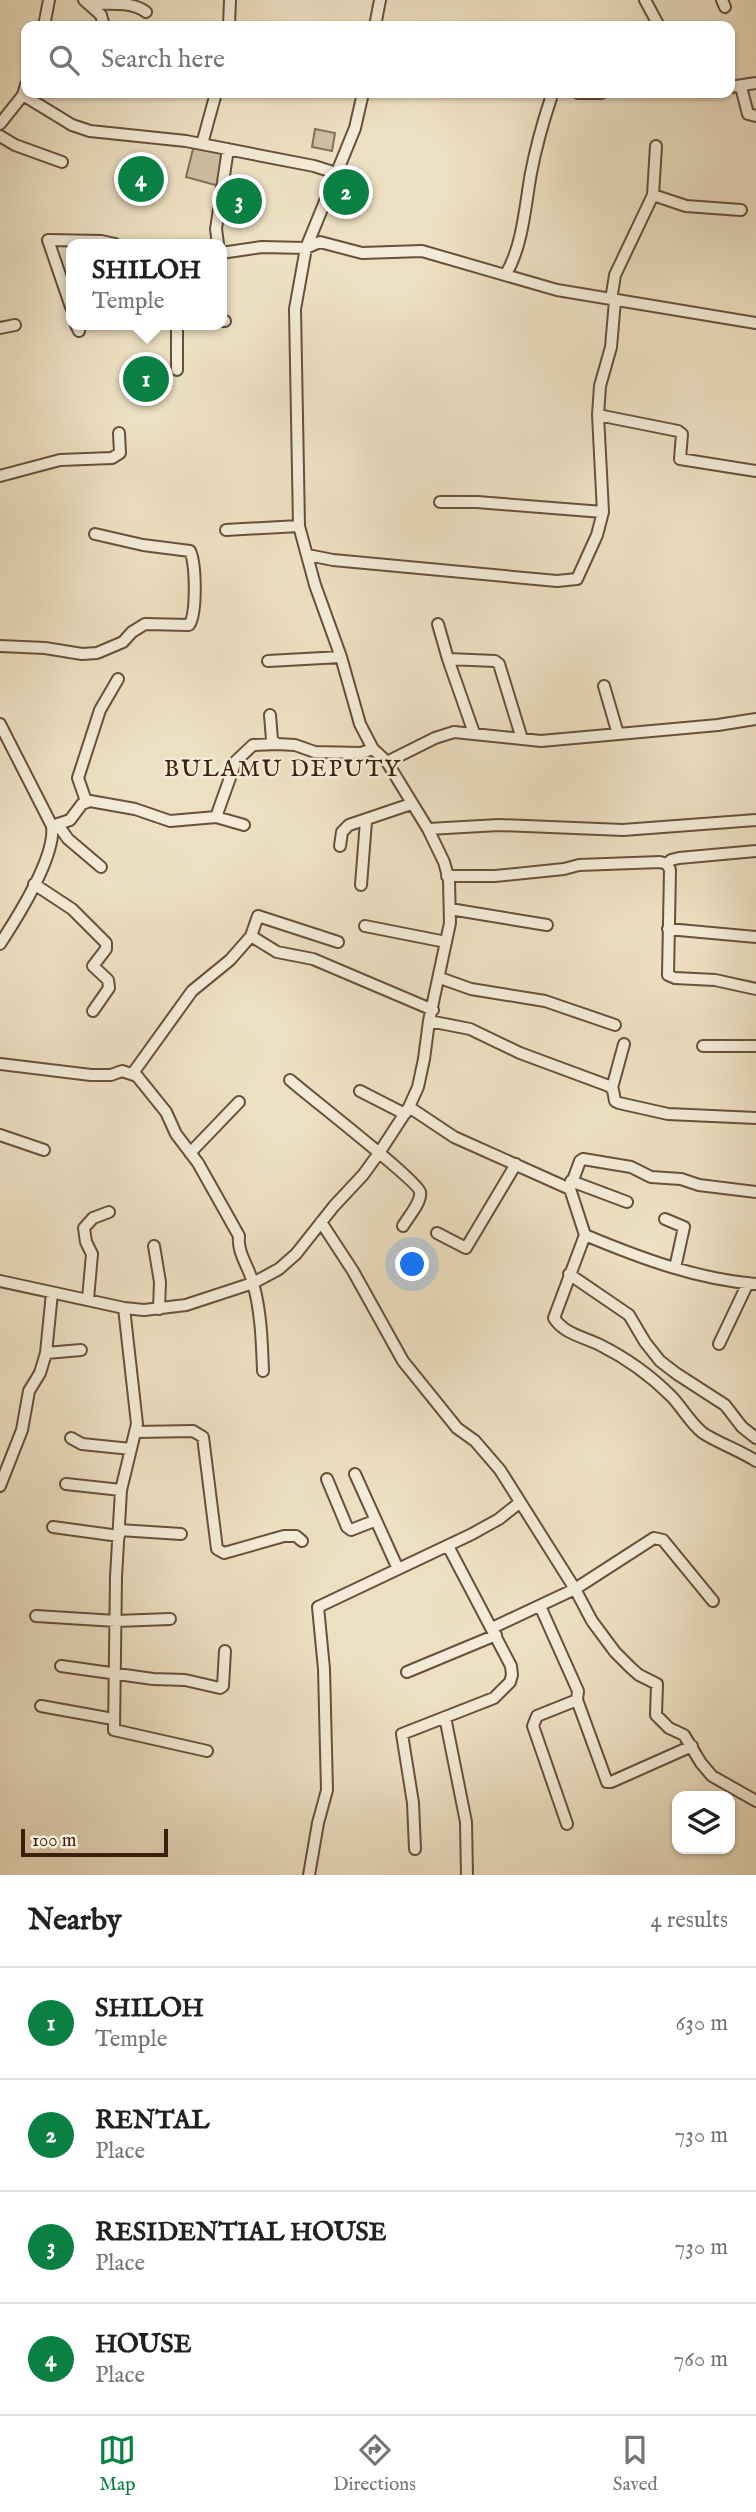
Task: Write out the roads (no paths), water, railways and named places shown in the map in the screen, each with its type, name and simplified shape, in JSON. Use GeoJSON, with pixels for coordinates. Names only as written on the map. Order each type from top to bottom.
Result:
{"type":"FeatureCollection","features":[{"type":"Feature","properties":{"kind":"street"},"geometry":{"type":"LineString","coordinates":[[45,21],[49,0]]}},
{"type":"Feature","properties":{"kind":"street"},"geometry":{"type":"LineString","coordinates":[[229,21],[230,0]]}},
{"type":"Feature","properties":{"kind":"street"},"geometry":{"type":"LineString","coordinates":[[376,21],[380,0]]}},
{"type":"Feature","properties":{"kind":"street"},"geometry":{"type":"LineString","coordinates":[[645,0],[656,21]]}},
{"type":"Feature","properties":{"kind":"street"},"geometry":{"type":"LineString","coordinates":[[88,2],[129,5],[146,12]]}},
{"type":"Feature","properties":{"kind":"street"},"geometry":{"type":"LineString","coordinates":[[88,2],[101,15],[103,21]]}},
{"type":"Feature","properties":{"kind":"street"},"geometry":{"type":"LineString","coordinates":[[756,83],[736,87],[748,114],[756,116]]}},
{"type":"Feature","properties":{"kind":"street"},"geometry":{"type":"LineString","coordinates":[[0,124],[21,95]]}},
{"type":"Feature","properties":{"kind":"street"},"geometry":{"type":"LineString","coordinates":[[36,98],[72,125],[90,131],[202,144],[314,166],[336,173]]}},
{"type":"Feature","properties":{"kind":"street"},"geometry":{"type":"LineString","coordinates":[[202,144],[215,98]]}},
{"type":"Feature","properties":{"kind":"street"},"geometry":{"type":"LineString","coordinates":[[0,1281],[124,1308],[159,1309],[186,1305],[253,1283],[279,1269],[296,1254],[363,1175],[407,1110],[418,1087],[446,942],[450,889],[444,862],[428,829],[387,762],[373,749],[360,724],[299,526],[295,309],[306,248],[355,128],[361,98]]}},
{"type":"Feature","properties":{"kind":"street"},"geometry":{"type":"LineString","coordinates":[[506,274],[512,264],[526,208],[540,131],[551,98]]}},
{"type":"Feature","properties":{"kind":"street"},"geometry":{"type":"LineString","coordinates":[[0,136],[15,145],[62,162]]}},
{"type":"Feature","properties":{"kind":"street"},"geometry":{"type":"LineString","coordinates":[[308,555],[333,560],[569,582],[577,579],[597,535],[603,512],[598,415],[601,374],[611,346],[615,275],[653,195],[656,146]]}},
{"type":"Feature","properties":{"kind":"street"},"geometry":{"type":"LineString","coordinates":[[217,239],[216,229],[228,149]]}},
{"type":"Feature","properties":{"kind":"street"},"geometry":{"type":"LineString","coordinates":[[653,195],[686,206],[741,210]]}},
{"type":"Feature","properties":{"kind":"street"},"geometry":{"type":"LineString","coordinates":[[66,240],[48,240],[66,292]]}},
{"type":"Feature","properties":{"kind":"street"},"geometry":{"type":"LineString","coordinates":[[227,252],[262,247],[306,248],[320,242],[362,253],[422,251],[557,290],[613,297],[756,323]]}},
{"type":"Feature","properties":{"kind":"street"},"geometry":{"type":"LineString","coordinates":[[0,328],[15,325]]}},
{"type":"Feature","properties":{"kind":"street"},"geometry":{"type":"LineString","coordinates":[[177,330],[177,370]]}},
{"type":"Feature","properties":{"kind":"street"},"geometry":{"type":"LineString","coordinates":[[598,415],[678,431],[682,434],[680,459],[756,471]]}},
{"type":"Feature","properties":{"kind":"street"},"geometry":{"type":"LineString","coordinates":[[0,476],[60,460],[112,458],[120,453],[120,432]]}},
{"type":"Feature","properties":{"kind":"street"},"geometry":{"type":"LineString","coordinates":[[440,502],[477,502],[603,512]]}},
{"type":"Feature","properties":{"kind":"street"},"geometry":{"type":"LineString","coordinates":[[226,530],[299,526]]}},
{"type":"Feature","properties":{"kind":"street"},"geometry":{"type":"LineString","coordinates":[[0,646],[97,653],[123,642],[131,632],[145,624],[189,625],[192,620],[194,587],[193,557],[190,551],[143,545],[95,534]]}},
{"type":"Feature","properties":{"kind":"street"},"geometry":{"type":"LineString","coordinates":[[438,624],[474,733]]}},
{"type":"Feature","properties":{"kind":"street"},"geometry":{"type":"LineString","coordinates":[[268,661],[341,657]]}},
{"type":"Feature","properties":{"kind":"street"},"geometry":{"type":"LineString","coordinates":[[448,659],[495,661],[499,664],[522,739]]}},
{"type":"Feature","properties":{"kind":"street"},"geometry":{"type":"LineString","coordinates":[[86,801],[78,778],[100,710],[118,679]]}},
{"type":"Feature","properties":{"kind":"street"},"geometry":{"type":"LineString","coordinates":[[604,685],[618,734]]}},
{"type":"Feature","properties":{"kind":"street"},"geometry":{"type":"LineString","coordinates":[[270,715],[272,740],[277,744]]}},
{"type":"Feature","properties":{"kind":"street"},"geometry":{"type":"LineString","coordinates":[[387,762],[443,735],[462,732],[541,741],[718,725],[756,719]]}},
{"type":"Feature","properties":{"kind":"street"},"geometry":{"type":"LineString","coordinates":[[0,724],[55,826],[101,867]]}},
{"type":"Feature","properties":{"kind":"street"},"geometry":{"type":"LineString","coordinates":[[216,817],[236,761],[253,745],[295,745],[316,752],[361,753],[373,749]]}},
{"type":"Feature","properties":{"kind":"street"},"geometry":{"type":"LineString","coordinates":[[86,801],[135,809],[170,821],[216,817],[244,825]]}},
{"type":"Feature","properties":{"kind":"street"},"geometry":{"type":"LineString","coordinates":[[55,826],[70,820],[86,801]]}},
{"type":"Feature","properties":{"kind":"street"},"geometry":{"type":"LineString","coordinates":[[340,846],[344,828],[411,804]]}},
{"type":"Feature","properties":{"kind":"street"},"geometry":{"type":"LineString","coordinates":[[428,829],[499,825],[623,830],[756,820]]}},
{"type":"Feature","properties":{"kind":"street"},"geometry":{"type":"LineString","coordinates":[[361,885],[366,821]]}},
{"type":"Feature","properties":{"kind":"street"},"geometry":{"type":"LineString","coordinates":[[0,944],[51,848],[55,826]]}},
{"type":"Feature","properties":{"kind":"street"},"geometry":{"type":"LineString","coordinates":[[667,864],[679,858],[756,851]]}},
{"type":"Feature","properties":{"kind":"street"},"geometry":{"type":"LineString","coordinates":[[447,876],[495,876],[584,865],[667,864],[670,870],[666,973],[670,977],[715,980],[756,989]]}},
{"type":"Feature","properties":{"kind":"street"},"geometry":{"type":"LineString","coordinates":[[34,884],[72,909],[107,943],[93,966],[108,980],[109,988],[93,1012]]}},
{"type":"Feature","properties":{"kind":"street"},"geometry":{"type":"LineString","coordinates":[[450,909],[547,925]]}},
{"type":"Feature","properties":{"kind":"street"},"geometry":{"type":"LineString","coordinates":[[133,1073],[192,991],[230,960],[251,936],[256,917],[260,916],[338,942]]}},
{"type":"Feature","properties":{"kind":"street"},"geometry":{"type":"LineString","coordinates":[[365,926],[446,942]]}},
{"type":"Feature","properties":{"kind":"street"},"geometry":{"type":"LineString","coordinates":[[668,929],[756,937]]}},
{"type":"Feature","properties":{"kind":"street"},"geometry":{"type":"LineString","coordinates":[[251,936],[277,952],[313,958],[433,1010]]}},
{"type":"Feature","properties":{"kind":"street"},"geometry":{"type":"LineString","coordinates":[[440,978],[471,989],[545,1000],[615,1025]]}},
{"type":"Feature","properties":{"kind":"street"},"geometry":{"type":"LineString","coordinates":[[429,1021],[478,1032],[520,1053],[612,1088]]}},
{"type":"Feature","properties":{"kind":"street"},"geometry":{"type":"LineString","coordinates":[[624,1044],[612,1088],[615,1101],[651,1111],[756,1118]]}},
{"type":"Feature","properties":{"kind":"street"},"geometry":{"type":"LineString","coordinates":[[703,1046],[756,1046]]}},
{"type":"Feature","properties":{"kind":"street"},"geometry":{"type":"LineString","coordinates":[[0,1064],[91,1074],[122,1071],[133,1073],[166,1112],[176,1134],[239,1236],[238,1245],[253,1283],[262,1333],[263,1371]]}},
{"type":"Feature","properties":{"kind":"street"},"geometry":{"type":"LineString","coordinates":[[290,1080],[408,1176],[419,1189],[420,1197],[403,1226]]}},
{"type":"Feature","properties":{"kind":"street"},"geometry":{"type":"LineString","coordinates":[[360,1091],[407,1110],[454,1138],[516,1164],[570,1185],[627,1202]]}},
{"type":"Feature","properties":{"kind":"street"},"geometry":{"type":"LineString","coordinates":[[190,1153],[239,1102]]}},
{"type":"Feature","properties":{"kind":"street"},"geometry":{"type":"LineString","coordinates":[[0,1135],[44,1150]]}},
{"type":"Feature","properties":{"kind":"street"},"geometry":{"type":"LineString","coordinates":[[756,1192],[699,1185],[681,1179],[651,1177],[631,1167],[588,1159],[580,1161],[570,1185],[584,1235],[554,1318],[567,1331],[600,1344],[634,1365],[674,1399],[677,1406],[704,1433],[756,1461]]}},
{"type":"Feature","properties":{"kind":"street"},"geometry":{"type":"LineString","coordinates":[[437,1233],[466,1248],[516,1164]]}},
{"type":"Feature","properties":{"kind":"street"},"geometry":{"type":"LineString","coordinates":[[88,1300],[92,1254],[86,1242],[84,1228],[93,1218],[109,1212]]}},
{"type":"Feature","properties":{"kind":"street"},"geometry":{"type":"LineString","coordinates":[[665,1219],[684,1227],[675,1268]]}},
{"type":"Feature","properties":{"kind":"street"},"geometry":{"type":"LineString","coordinates":[[321,1222],[354,1271],[403,1361],[457,1428],[475,1441],[500,1470],[575,1589],[592,1621],[615,1652],[639,1675],[657,1684],[656,1716],[669,1728],[684,1735],[712,1776],[756,1801]]}},
{"type":"Feature","properties":{"kind":"street"},"geometry":{"type":"LineString","coordinates":[[584,1235],[686,1272],[752,1283],[719,1344]]}},
{"type":"Feature","properties":{"kind":"street"},"geometry":{"type":"LineString","coordinates":[[153,1246],[160,1282],[159,1309]]}},
{"type":"Feature","properties":{"kind":"street"},"geometry":{"type":"LineString","coordinates":[[569,1274],[629,1315],[660,1361],[725,1405],[741,1427],[756,1438]]}},
{"type":"Feature","properties":{"kind":"street"},"geometry":{"type":"LineString","coordinates":[[0,1486],[16,1450],[29,1391],[40,1373],[46,1353],[52,1293]]}},
{"type":"Feature","properties":{"kind":"street"},"geometry":{"type":"LineString","coordinates":[[124,1308],[131,1384],[135,1395],[136,1432],[121,1490],[116,1577],[117,1673],[114,1730],[207,1751]]}},
{"type":"Feature","properties":{"kind":"street"},"geometry":{"type":"LineString","coordinates":[[46,1353],[81,1350]]}},
{"type":"Feature","properties":{"kind":"street"},"geometry":{"type":"LineString","coordinates":[[136,1432],[193,1431],[203,1437],[217,1549],[220,1552],[225,1553],[284,1536],[296,1536],[302,1541]]}},
{"type":"Feature","properties":{"kind":"street"},"geometry":{"type":"LineString","coordinates":[[71,1438],[82,1444],[131,1449]]}},
{"type":"Feature","properties":{"kind":"street"},"geometry":{"type":"LineString","coordinates":[[355,1474],[398,1569]]}},
{"type":"Feature","properties":{"kind":"street"},"geometry":{"type":"LineString","coordinates":[[327,1479],[347,1527],[355,1530],[374,1521]]}},
{"type":"Feature","properties":{"kind":"street"},"geometry":{"type":"LineString","coordinates":[[66,1484],[121,1490]]}},
{"type":"Feature","properties":{"kind":"street"},"geometry":{"type":"LineString","coordinates":[[309,1875],[327,1790],[322,1628],[318,1608],[448,1546],[499,1519],[519,1503]]}},
{"type":"Feature","properties":{"kind":"street"},"geometry":{"type":"LineString","coordinates":[[53,1527],[119,1533],[181,1534]]}},
{"type":"Feature","properties":{"kind":"street"},"geometry":{"type":"LineString","coordinates":[[407,1672],[494,1632],[575,1589],[658,1537],[686,1565],[713,1601]]}},
{"type":"Feature","properties":{"kind":"street"},"geometry":{"type":"LineString","coordinates":[[415,1849],[413,1803],[402,1734],[494,1698],[510,1682],[512,1669],[448,1546]]}},
{"type":"Feature","properties":{"kind":"street"},"geometry":{"type":"LineString","coordinates":[[540,1606],[578,1691],[577,1700],[607,1782],[692,1745]]}},
{"type":"Feature","properties":{"kind":"street"},"geometry":{"type":"LineString","coordinates":[[36,1616],[116,1622],[170,1619]]}},
{"type":"Feature","properties":{"kind":"street"},"geometry":{"type":"LineString","coordinates":[[61,1666],[185,1681],[220,1688],[223,1686],[225,1651]]}},
{"type":"Feature","properties":{"kind":"street"},"geometry":{"type":"LineString","coordinates":[[567,1824],[533,1726],[537,1716],[577,1700]]}},
{"type":"Feature","properties":{"kind":"street"},"geometry":{"type":"LineString","coordinates":[[41,1706],[113,1719]]}},
{"type":"Feature","properties":{"kind":"street"},"geometry":{"type":"LineString","coordinates":[[445,1717],[466,1822],[467,1875]]}},
{"type":"Feature","properties":{"kind":"place","name":"HOUSE"},"geometry":{"type":"Point","coordinates":[141,179]}},
{"type":"Feature","properties":{"kind":"place","name":"RENTAL"},"geometry":{"type":"Point","coordinates":[346,192]}},
{"type":"Feature","properties":{"kind":"place","name":"RESIDENTIAL HOUSE"},"geometry":{"type":"Point","coordinates":[239,201]}},
{"type":"Feature","properties":{"kind":"place","name":"SHILOH"},"geometry":{"type":"Point","coordinates":[146,379]}},
{"type":"Feature","properties":{"kind":"district","name":"BULAMU DEPUTY"},"geometry":{"type":"Point","coordinates":[283,769]}}]}
